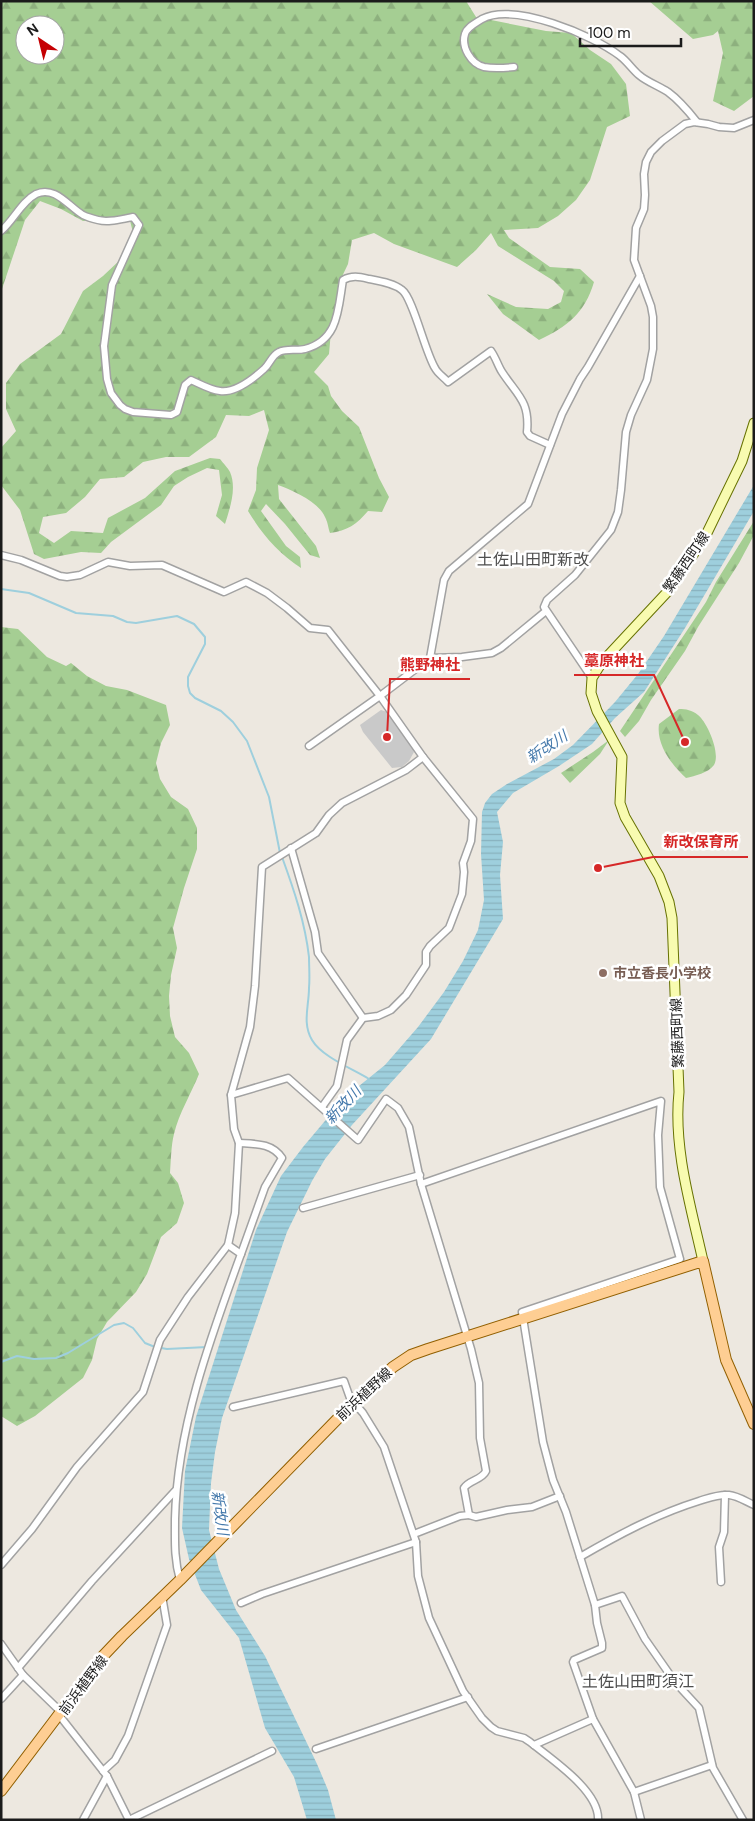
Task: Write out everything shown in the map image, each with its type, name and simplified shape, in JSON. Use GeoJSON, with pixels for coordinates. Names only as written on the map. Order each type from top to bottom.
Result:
{"type":"FeatureCollection","features":[{"type":"Feature","properties":{"kind":"main road","name":"繁藤西町線"},"geometry":{"type":"LineString","coordinates":[[703,1261],[683,1165],[677,1112],[679,1092],[672,918],[669,902],[659,876],[624,817],[620,804],[622,757],[596,711],[591,693],[592,678],[602,662],[671,588],[706,535],[742,461],[754,423]]}},
{"type":"Feature","properties":{"kind":"main road","name":"前浜植野線"},"geometry":{"type":"LineString","coordinates":[[1,1791],[103,1656],[353,1404],[393,1367],[411,1355],[467,1335],[703,1261]]}},
{"type":"Feature","properties":{"kind":"main road"},"geometry":{"type":"LineString","coordinates":[[703,1261],[726,1360],[754,1424]]}},
{"type":"Feature","properties":{"kind":"street"},"geometry":{"type":"LineString","coordinates":[[514,68],[483,67],[474,61],[467,54],[464,45],[468,29],[487,17],[496,14],[527,17],[567,27],[596,40],[621,56],[640,76],[669,92],[697,122]]}},
{"type":"Feature","properties":{"kind":"street"},"geometry":{"type":"LineString","coordinates":[[592,678],[546,611],[545,603],[576,575],[611,530],[618,512],[622,490],[626,432],[631,414],[647,380],[653,348],[653,317],[634,260],[636,228],[644,209],[646,162],[651,152],[675,130],[685,124],[697,122],[734,128],[754,120]]}},
{"type":"Feature","properties":{"kind":"street"},"geometry":{"type":"LineString","coordinates":[[1,231],[27,200],[38,193],[48,192],[60,197],[84,216],[112,221],[133,217],[139,225],[138,232],[112,285],[104,346],[104,358],[110,392],[120,405],[133,412],[171,416],[177,412],[185,385],[191,380],[217,391],[227,391],[241,385],[264,369],[281,350],[299,351],[325,340],[334,329],[343,280],[348,277],[357,277],[383,282],[402,290],[410,302],[422,341],[434,367],[448,382],[491,352],[522,399],[526,408],[527,432],[530,436],[550,445]]}},
{"type":"Feature","properties":{"kind":"street"},"geometry":{"type":"LineString","coordinates":[[430,658],[444,580],[448,572],[528,504],[562,414],[580,379],[640,276]]}},
{"type":"Feature","properties":{"kind":"street"},"geometry":{"type":"LineString","coordinates":[[1,555],[21,560],[67,577],[80,576],[108,562],[130,566],[162,566],[224,592],[246,582],[280,603],[310,628],[328,630],[380,696],[423,757],[473,819],[471,841],[463,864],[462,894],[450,928],[426,952],[426,964],[406,995],[391,1010],[378,1016],[363,1018],[347,1040],[337,1086],[322,1108]]}},
{"type":"Feature","properties":{"kind":"street"},"geometry":{"type":"LineString","coordinates":[[309,746],[430,658],[462,657],[492,653],[501,648],[546,611]]}},
{"type":"Feature","properties":{"kind":"street"},"geometry":{"type":"LineString","coordinates":[[1,1565],[32,1528],[77,1467],[143,1392],[160,1340],[188,1297],[228,1244],[235,1213],[239,1143],[234,1129],[231,1095],[250,1027],[255,986],[262,867],[316,833],[329,815],[342,803],[406,770],[423,757]]}},
{"type":"Feature","properties":{"kind":"street"},"geometry":{"type":"LineString","coordinates":[[292,848],[315,932],[318,953],[363,1018]]}},
{"type":"Feature","properties":{"kind":"street"},"geometry":{"type":"LineString","coordinates":[[231,1095],[288,1078],[358,1140],[386,1099],[398,1108],[409,1127],[421,1184],[467,1335],[479,1383],[480,1438],[486,1471],[484,1475],[467,1484],[464,1488],[469,1515]]}},
{"type":"Feature","properties":{"kind":"street"},"geometry":{"type":"LineString","coordinates":[[421,1184],[661,1101],[658,1135],[660,1187],[680,1259],[522,1312],[543,1442],[553,1480],[560,1496],[595,1605],[602,1643],[602,1648],[573,1662],[593,1720],[634,1792],[641,1820]]}},
{"type":"Feature","properties":{"kind":"street"},"geometry":{"type":"LineString","coordinates":[[182,1577],[175,1562],[176,1490],[184,1440],[198,1383],[241,1254],[265,1187],[282,1158],[278,1152],[264,1144],[239,1143]]}},
{"type":"Feature","properties":{"kind":"street"},"geometry":{"type":"LineString","coordinates":[[303,1208],[420,1176]]}},
{"type":"Feature","properties":{"kind":"street"},"geometry":{"type":"LineString","coordinates":[[228,1244],[241,1254]]}},
{"type":"Feature","properties":{"kind":"street"},"geometry":{"type":"LineString","coordinates":[[233,1407],[344,1382],[353,1404],[363,1413],[380,1440],[414,1534],[418,1576],[429,1618],[444,1653],[468,1697],[482,1718],[491,1727],[497,1731],[524,1738],[574,1778],[587,1792],[596,1807],[598,1820]]}},
{"type":"Feature","properties":{"kind":"street"},"geometry":{"type":"LineString","coordinates":[[18,1668],[92,1581],[176,1490]]}},
{"type":"Feature","properties":{"kind":"street"},"geometry":{"type":"LineString","coordinates":[[580,1557],[613,1538],[668,1511],[719,1495],[739,1496],[754,1504]]}},
{"type":"Feature","properties":{"kind":"street"},"geometry":{"type":"LineString","coordinates":[[721,1582],[719,1547],[724,1532],[725,1495]]}},
{"type":"Feature","properties":{"kind":"street"},"geometry":{"type":"LineString","coordinates":[[414,1534],[460,1516],[469,1515],[476,1517],[532,1507],[560,1496]]}},
{"type":"Feature","properties":{"kind":"street"},"geometry":{"type":"LineString","coordinates":[[241,1603],[262,1594],[416,1542]]}},
{"type":"Feature","properties":{"kind":"street"},"geometry":{"type":"LineString","coordinates":[[83,1820],[105,1774],[128,1736],[167,1625],[162,1596]]}},
{"type":"Feature","properties":{"kind":"street"},"geometry":{"type":"LineString","coordinates":[[595,1605],[622,1596],[645,1639],[675,1682],[699,1708],[712,1766],[743,1820]]}},
{"type":"Feature","properties":{"kind":"street"},"geometry":{"type":"LineString","coordinates":[[1,1644],[23,1675],[60,1714],[105,1774],[129,1820],[272,1751]]}},
{"type":"Feature","properties":{"kind":"street"},"geometry":{"type":"LineString","coordinates":[[1,1699],[23,1675]]}},
{"type":"Feature","properties":{"kind":"street"},"geometry":{"type":"LineString","coordinates":[[316,1749],[468,1697]]}},
{"type":"Feature","properties":{"kind":"street"},"geometry":{"type":"LineString","coordinates":[[534,1745],[593,1720]]}},
{"type":"Feature","properties":{"kind":"street"},"geometry":{"type":"LineString","coordinates":[[634,1792],[712,1766]]}},
{"type":"Feature","properties":{"kind":"shaded area"},"geometry":{"type":"Polygon","coordinates":[[[381,710],[387,712],[394,719],[410,742],[414,752],[409,761],[402,767],[392,768],[363,732],[360,725],[381,710]]]}},
{"type":"Feature","properties":{"kind":"green space"},"geometry":{"type":"Polygon","coordinates":[[[1,1],[466,1],[476,17],[546,31],[571,33],[590,50],[611,64],[626,84],[630,116],[607,127],[590,180],[576,200],[558,216],[538,228],[504,230],[509,238],[550,267],[580,269],[594,282],[580,311],[558,330],[539,340],[503,314],[487,294],[516,307],[548,309],[561,302],[564,291],[554,281],[498,246],[491,233],[457,267],[394,244],[374,233],[352,240],[348,264],[338,285],[342,309],[331,331],[329,354],[314,372],[328,386],[331,396],[342,411],[359,427],[379,478],[389,497],[382,512],[368,511],[351,526],[342,531],[330,533],[326,519],[317,506],[297,493],[278,485],[279,499],[316,546],[320,558],[310,555],[266,504],[261,511],[286,546],[300,557],[301,568],[271,542],[248,511],[256,490],[257,468],[269,430],[264,410],[249,416],[226,415],[216,437],[189,457],[166,457],[143,462],[124,477],[100,479],[85,497],[66,513],[43,517],[39,533],[54,543],[71,531],[103,533],[108,518],[145,498],[175,471],[210,458],[220,459],[229,470],[232,478],[232,498],[225,524],[216,516],[222,495],[219,470],[207,468],[174,486],[161,505],[111,542],[101,553],[81,552],[44,559],[34,554],[20,510],[1,485],[1,448],[16,431],[6,409],[6,383],[20,364],[61,334],[83,291],[121,259],[135,240],[129,217],[83,221],[61,209],[40,201],[25,220],[1,292],[1,1]]]}},
{"type":"Feature","properties":{"kind":"green space"},"geometry":{"type":"Polygon","coordinates":[[[649,1],[754,1],[754,96],[734,111],[713,101],[723,53],[718,31],[713,35],[693,39],[649,1]]]}},
{"type":"Feature","properties":{"kind":"green space"},"geometry":{"type":"Polygon","coordinates":[[[754,521],[754,535],[739,563],[685,651],[651,700],[639,721],[625,737],[620,731],[706,602],[716,582],[754,521]]]}},
{"type":"Feature","properties":{"kind":"green space"},"geometry":{"type":"Polygon","coordinates":[[[1,627],[18,629],[47,657],[66,666],[71,663],[87,676],[106,686],[127,690],[166,705],[170,725],[161,743],[156,763],[160,779],[171,797],[188,809],[197,828],[197,849],[173,928],[177,948],[169,996],[170,1016],[175,1037],[189,1053],[199,1074],[179,1119],[172,1148],[170,1173],[178,1183],[184,1203],[177,1223],[161,1237],[147,1274],[136,1292],[107,1322],[97,1339],[92,1360],[83,1378],[35,1416],[17,1426],[1,1416],[1,627]]]}},
{"type":"Feature","properties":{"kind":"green space"},"geometry":{"type":"Polygon","coordinates":[[[679,709],[696,713],[702,719],[712,738],[716,753],[716,760],[711,768],[701,774],[686,778],[666,754],[659,732],[659,724],[679,709]]]}},
{"type":"Feature","properties":{"kind":"green space"},"geometry":{"type":"Polygon","coordinates":[[[609,740],[600,754],[570,783],[561,773],[593,752],[609,740]]]}},
{"type":"Feature","properties":{"kind":"water","name":"新改川"},"geometry":{"type":"Polygon","coordinates":[[[754,485],[754,511],[685,628],[644,692],[615,718],[592,744],[513,793],[497,812],[503,842],[500,875],[503,919],[431,1039],[352,1125],[325,1159],[312,1181],[287,1232],[222,1418],[211,1483],[209,1530],[219,1569],[236,1610],[265,1656],[328,1790],[336,1820],[307,1820],[294,1777],[265,1728],[239,1638],[201,1590],[189,1559],[182,1528],[185,1471],[196,1417],[256,1230],[281,1176],[303,1147],[335,1109],[385,1065],[418,1027],[444,992],[463,961],[478,930],[484,900],[481,854],[482,812],[485,803],[492,794],[507,784],[554,759],[573,745],[615,702],[638,674],[664,636],[754,485]]]}},
{"type":"Feature","properties":{"kind":"waterway"},"geometry":{"type":"LineString","coordinates":[[1,589],[29,593],[76,613],[113,616],[127,622],[136,623],[177,616],[194,624],[205,637],[205,644],[188,677],[190,693],[195,698],[221,711],[233,722],[247,741],[269,797],[280,853]]}},
{"type":"Feature","properties":{"kind":"waterway"},"geometry":{"type":"LineString","coordinates":[[282,857],[305,931],[309,957],[307,1021],[309,1034],[323,1052],[369,1079]]}},
{"type":"Feature","properties":{"kind":"waterway"},"geometry":{"type":"LineString","coordinates":[[1,1362],[17,1356],[34,1359],[56,1358],[68,1353],[114,1325],[124,1323],[133,1328],[145,1343],[155,1347],[167,1349],[207,1347]]}},
{"type":"Feature","properties":{"kind":"place","name":"熊野神社"},"geometry":{"type":"Point","coordinates":[387,737]}},
{"type":"Feature","properties":{"kind":"place","name":"藁原神社"},"geometry":{"type":"Point","coordinates":[685,742]}},
{"type":"Feature","properties":{"kind":"place","name":"新改保育所"},"geometry":{"type":"Point","coordinates":[598,868]}},
{"type":"Feature","properties":{"kind":"place","name":"市立香長小学校"},"geometry":{"type":"Point","coordinates":[603,973]}},
{"type":"Feature","properties":{"kind":"district","name":"土佐山田町新改"},"geometry":{"type":"Point","coordinates":[533,559]}},
{"type":"Feature","properties":{"kind":"district","name":"土佐山田町須江"},"geometry":{"type":"Point","coordinates":[638,1681]}}]}
